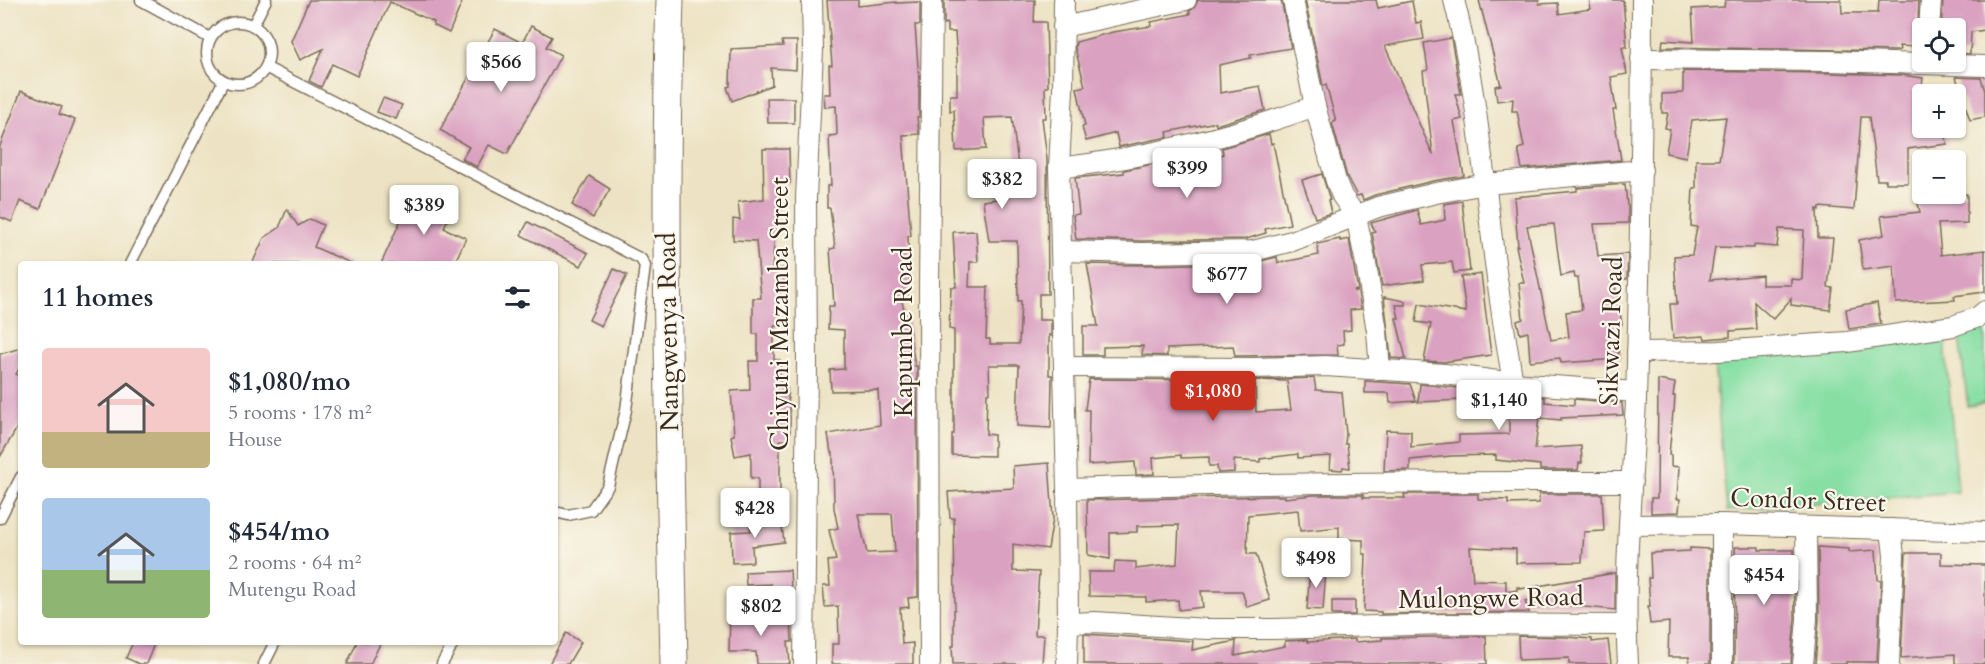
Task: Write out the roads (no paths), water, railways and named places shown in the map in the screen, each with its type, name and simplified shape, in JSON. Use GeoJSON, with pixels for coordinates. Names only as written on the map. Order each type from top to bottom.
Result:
{"type":"FeatureCollection","features":[{"type":"Feature","properties":{"kind":"main road","name":"Nangwenya Road"},"geometry":{"type":"LineString","coordinates":[[670,0],[667,102],[667,270],[674,664]]}},
{"type":"Feature","properties":{"kind":"street","name":"Chiyuni Mazamba Street"},"geometry":{"type":"LineString","coordinates":[[804,664],[806,198],[813,50],[812,0]]}},
{"type":"Feature","properties":{"kind":"street","name":"Kapumbe Road"},"geometry":{"type":"LineString","coordinates":[[930,664],[929,286],[932,0]]}},
{"type":"Feature","properties":{"kind":"street"},"geometry":{"type":"LineString","coordinates":[[1064,0],[1059,168],[1067,489],[1067,664]]}},
{"type":"Feature","properties":{"kind":"street"},"geometry":{"type":"LineString","coordinates":[[1064,27],[1186,0]]}},
{"type":"Feature","properties":{"kind":"street"},"geometry":{"type":"LineString","coordinates":[[1293,0],[1315,106],[1336,181],[1356,216],[1377,332],[1380,370]]}},
{"type":"Feature","properties":{"kind":"street"},"geometry":{"type":"LineString","coordinates":[[1454,0],[1467,50],[1477,113],[1499,294],[1513,383]]}},
{"type":"Feature","properties":{"kind":"street","name":"Sikwazi Road"},"geometry":{"type":"LineString","coordinates":[[1628,664],[1626,625],[1636,392],[1642,170],[1642,0]]}},
{"type":"Feature","properties":{"kind":"street"},"geometry":{"type":"LineString","coordinates":[[1930,18],[1931,0]]}},
{"type":"Feature","properties":{"kind":"street"},"geometry":{"type":"LineString","coordinates":[[1641,59],[1912,63]]}},
{"type":"Feature","properties":{"kind":"street"},"geometry":{"type":"LineString","coordinates":[[1966,65],[1985,66]]}},
{"type":"Feature","properties":{"kind":"street"},"geometry":{"type":"LineString","coordinates":[[1059,168],[1192,145],[1262,125],[1315,106]]}},
{"type":"Feature","properties":{"kind":"street"},"geometry":{"type":"LineString","coordinates":[[1061,251],[1142,253],[1253,251],[1292,241],[1395,202],[1486,184],[1642,170]]}},
{"type":"Feature","properties":{"kind":"street"},"geometry":{"type":"LineString","coordinates":[[1636,352],[1719,351],[1847,342],[1953,326],[1978,317],[1985,311]]}},
{"type":"Feature","properties":{"kind":"street"},"geometry":{"type":"LineString","coordinates":[[1064,366],[1254,368],[1326,366],[1445,374],[1513,383],[1636,392]]}},
{"type":"Feature","properties":{"kind":"street"},"geometry":{"type":"LineString","coordinates":[[1067,489],[1273,483],[1632,482]]}},
{"type":"Feature","properties":{"kind":"street"},"geometry":{"type":"LineString","coordinates":[[1722,524],[1722,664]]}},
{"type":"Feature","properties":{"kind":"street","name":"Condor Street"},"geometry":{"type":"LineString","coordinates":[[1629,525],[1722,524],[1985,532]]}},
{"type":"Feature","properties":{"kind":"street"},"geometry":{"type":"LineString","coordinates":[[1803,664],[1807,619],[1806,527]]}},
{"type":"Feature","properties":{"kind":"street"},"geometry":{"type":"LineString","coordinates":[[1889,664],[1894,556],[1891,529]]}},
{"type":"Feature","properties":{"kind":"street","name":"Mulongwe Road"},"geometry":{"type":"LineString","coordinates":[[1068,623],[1095,622],[1218,629],[1491,623],[1626,625]]}},
{"type":"Feature","properties":{"kind":"lane"},"geometry":{"type":"LineString","coordinates":[[141,0],[210,38]]}},
{"type":"Feature","properties":{"kind":"lane"},"geometry":{"type":"LineString","coordinates":[[253,25],[266,0]]}},
{"type":"Feature","properties":{"kind":"lane"},"geometry":{"type":"LineString","coordinates":[[237,21],[253,25],[265,36],[270,52],[267,68],[255,80],[239,85],[223,81],[211,70],[206,54],[210,38],[222,26],[237,21]]}},
{"type":"Feature","properties":{"kind":"lane"},"geometry":{"type":"LineString","coordinates":[[267,68],[640,259],[645,266],[626,410],[608,486],[591,510],[568,515],[558,513]]}},
{"type":"Feature","properties":{"kind":"lane"},"geometry":{"type":"LineString","coordinates":[[132,261],[223,81]]}},
{"type":"Feature","properties":{"kind":"lane"},"geometry":{"type":"LineString","coordinates":[[0,518],[18,483]]}},
{"type":"Feature","properties":{"kind":"lane"},"geometry":{"type":"LineString","coordinates":[[264,664],[274,645]]}},
{"type":"Feature","properties":{"kind":"lane"},"geometry":{"type":"LineString","coordinates":[[442,664],[452,645]]}}]}
